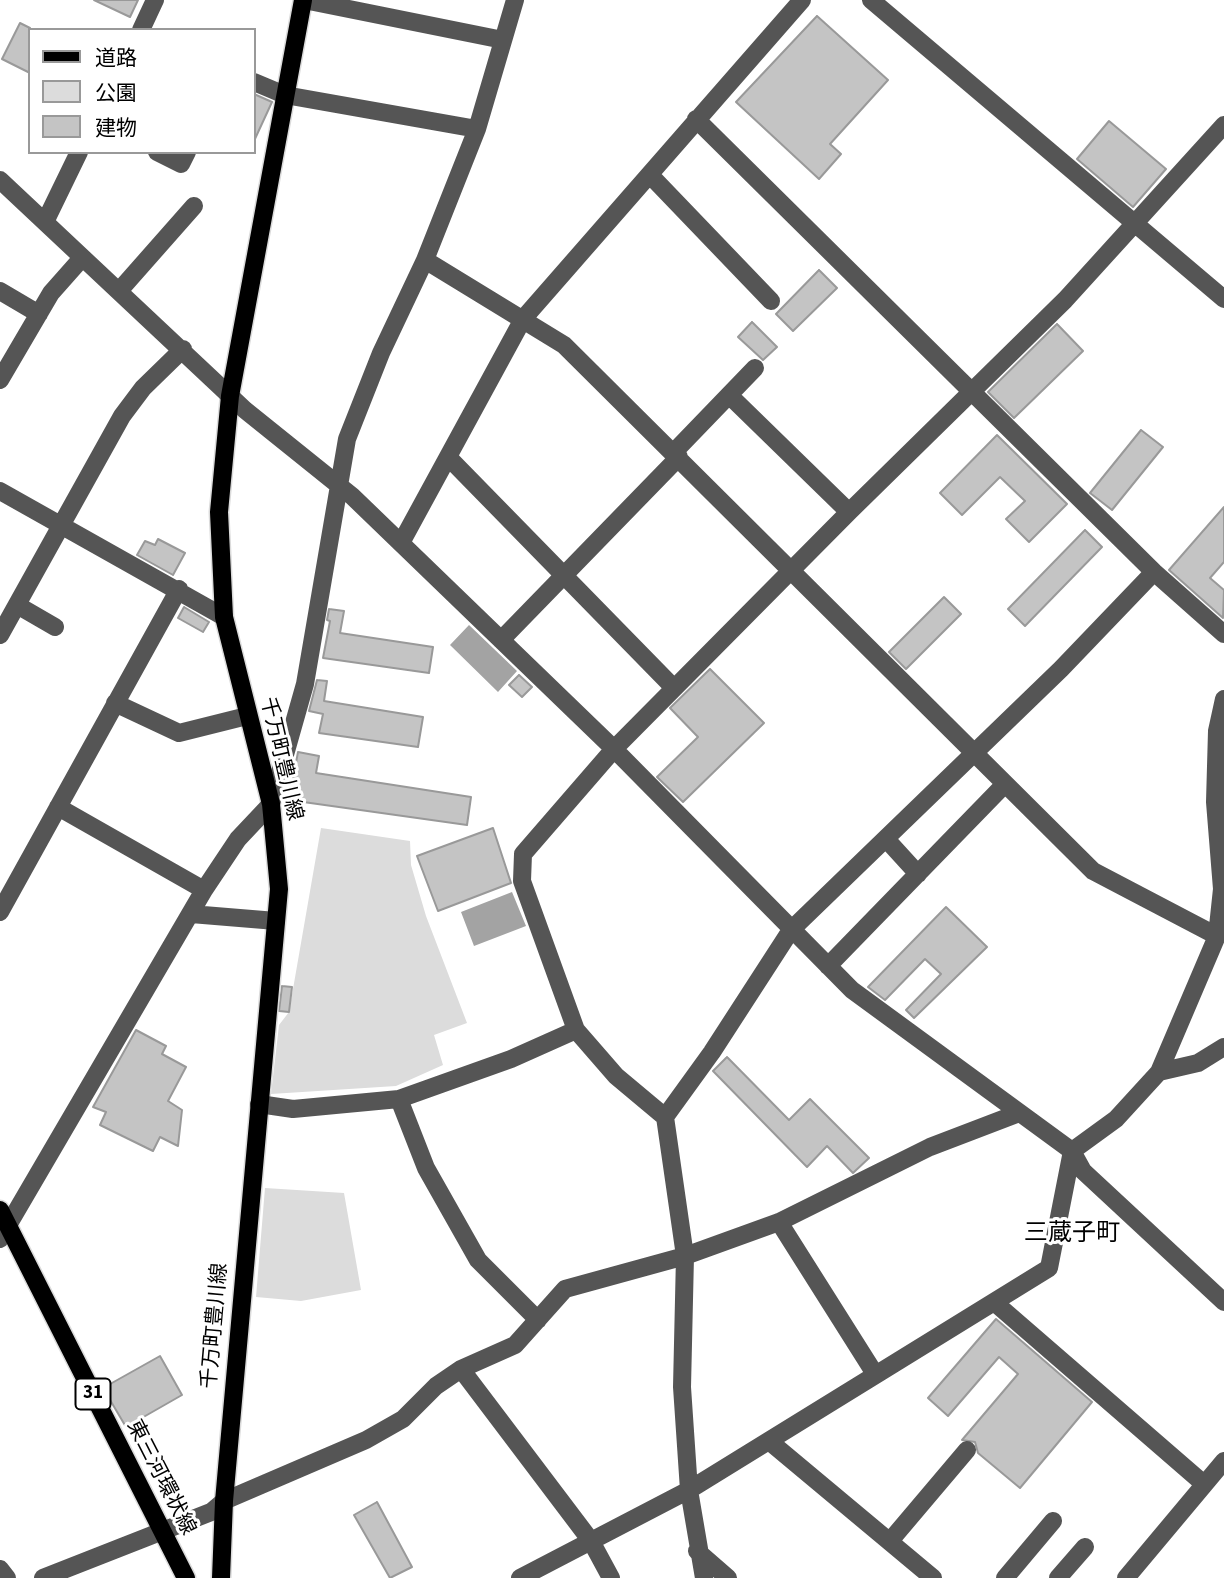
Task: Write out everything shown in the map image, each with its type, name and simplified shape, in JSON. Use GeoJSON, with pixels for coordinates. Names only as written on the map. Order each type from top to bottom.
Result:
{"type":"FeatureCollection","features":[{"type":"Feature","properties":{"kind":"main road","name":"千万町豊川線"},"geometry":{"type":"LineString","coordinates":[[221,1578],[224,1501],[276,921],[278,862],[271,804],[224,617],[219,512],[230,396],[303,0]]}},
{"type":"Feature","properties":{"kind":"main road","name":"東三河環状線"},"geometry":{"type":"LineString","coordinates":[[3,1224],[186,1578]]}},
{"type":"Feature","properties":{"kind":"street"},"geometry":{"type":"LineString","coordinates":[[142,28],[155,0]]}},
{"type":"Feature","properties":{"kind":"street"},"geometry":{"type":"LineString","coordinates":[[303,0],[503,40]]}},
{"type":"Feature","properties":{"kind":"street"},"geometry":{"type":"LineString","coordinates":[[3,1224],[204,890],[238,839],[271,804],[304,684],[347,439],[381,353],[425,260],[477,129],[515,0]]}},
{"type":"Feature","properties":{"kind":"street"},"geometry":{"type":"LineString","coordinates":[[401,543],[523,319],[802,0]]}},
{"type":"Feature","properties":{"kind":"street"},"geometry":{"type":"LineString","coordinates":[[871,0],[1224,299]]}},
{"type":"Feature","properties":{"kind":"street"},"geometry":{"type":"LineString","coordinates":[[256,83],[285,95],[477,129]]}},
{"type":"Feature","properties":{"kind":"street"},"geometry":{"type":"LineString","coordinates":[[696,119],[1154,572],[1224,634]]}},
{"type":"Feature","properties":{"kind":"street"},"geometry":{"type":"LineString","coordinates":[[704,1578],[697,1552],[689,1490],[682,1387],[685,1256],[666,1117],[616,1076],[576,1030],[522,881],[523,854],[614,749],[849,512],[1065,300],[1224,125]]}},
{"type":"Feature","properties":{"kind":"street"},"geometry":{"type":"LineString","coordinates":[[45,222],[78,154]]}},
{"type":"Feature","properties":{"kind":"street"},"geometry":{"type":"LineString","coordinates":[[161,154],[181,164],[186,154]]}},
{"type":"Feature","properties":{"kind":"street"},"geometry":{"type":"LineString","coordinates":[[650,176],[771,302]]}},
{"type":"Feature","properties":{"kind":"street"},"geometry":{"type":"LineString","coordinates":[[0,180],[230,396],[338,485],[401,543],[614,749],[852,990],[1072,1151],[1083,1171],[1224,1302]]}},
{"type":"Feature","properties":{"kind":"street"},"geometry":{"type":"LineString","coordinates":[[119,291],[194,206]]}},
{"type":"Feature","properties":{"kind":"street"},"geometry":{"type":"LineString","coordinates":[[0,380],[51,293],[82,258]]}},
{"type":"Feature","properties":{"kind":"street"},"geometry":{"type":"LineString","coordinates":[[425,260],[564,345],[1093,871],[1220,934]]}},
{"type":"Feature","properties":{"kind":"street"},"geometry":{"type":"LineString","coordinates":[[0,291],[39,313]]}},
{"type":"Feature","properties":{"kind":"street"},"geometry":{"type":"LineString","coordinates":[[0,635],[122,416],[143,388],[183,349]]}},
{"type":"Feature","properties":{"kind":"street"},"geometry":{"type":"LineString","coordinates":[[501,640],[565,576],[755,368]]}},
{"type":"Feature","properties":{"kind":"street"},"geometry":{"type":"LineString","coordinates":[[730,396],[849,512]]}},
{"type":"Feature","properties":{"kind":"street"},"geometry":{"type":"LineString","coordinates":[[449,458],[674,688]]}},
{"type":"Feature","properties":{"kind":"street"},"geometry":{"type":"LineString","coordinates":[[0,491],[179,589],[224,617]]}},
{"type":"Feature","properties":{"kind":"street"},"geometry":{"type":"LineString","coordinates":[[666,1117],[712,1052],[791,930],[887,840],[1154,572]]}},
{"type":"Feature","properties":{"kind":"street"},"geometry":{"type":"LineString","coordinates":[[0,912],[179,589]]}},
{"type":"Feature","properties":{"kind":"street"},"geometry":{"type":"LineString","coordinates":[[17,605],[55,627]]}},
{"type":"Feature","properties":{"kind":"street"},"geometry":{"type":"LineString","coordinates":[[520,1578],[689,1490],[1049,1268],[1072,1151],[1115,1119],[1158,1072],[1220,934],[1222,889],[1215,803],[1217,731],[1224,699]]}},
{"type":"Feature","properties":{"kind":"street"},"geometry":{"type":"LineString","coordinates":[[116,703],[179,733],[247,716]]}},
{"type":"Feature","properties":{"kind":"street"},"geometry":{"type":"LineString","coordinates":[[828,966],[1005,784]]}},
{"type":"Feature","properties":{"kind":"street"},"geometry":{"type":"LineString","coordinates":[[58,807],[204,890]]}},
{"type":"Feature","properties":{"kind":"street"},"geometry":{"type":"LineString","coordinates":[[887,840],[918,874]]}},
{"type":"Feature","properties":{"kind":"street"},"geometry":{"type":"LineString","coordinates":[[191,914],[276,921]]}},
{"type":"Feature","properties":{"kind":"street"},"geometry":{"type":"LineString","coordinates":[[259,1104],[293,1109],[399,1099],[511,1059],[576,1030]]}},
{"type":"Feature","properties":{"kind":"street"},"geometry":{"type":"LineString","coordinates":[[1158,1072],[1198,1063],[1224,1047]]}},
{"type":"Feature","properties":{"kind":"street"},"geometry":{"type":"LineString","coordinates":[[399,1099],[426,1168],[478,1260],[538,1320]]}},
{"type":"Feature","properties":{"kind":"street"},"geometry":{"type":"LineString","coordinates":[[43,1578],[211,1512],[224,1501],[366,1440],[403,1419],[436,1386],[461,1369],[515,1345],[565,1289],[685,1256],[779,1223],[930,1147],[1019,1113]]}},
{"type":"Feature","properties":{"kind":"street"},"geometry":{"type":"LineString","coordinates":[[779,1223],[875,1374]]}},
{"type":"Feature","properties":{"kind":"street"},"geometry":{"type":"LineString","coordinates":[[994,1302],[1204,1484]]}},
{"type":"Feature","properties":{"kind":"street"},"geometry":{"type":"LineString","coordinates":[[461,1369],[591,1541],[611,1578]]}},
{"type":"Feature","properties":{"kind":"street"},"geometry":{"type":"LineString","coordinates":[[769,1441],[933,1578]]}},
{"type":"Feature","properties":{"kind":"street"},"geometry":{"type":"LineString","coordinates":[[890,1541],[967,1450]]}},
{"type":"Feature","properties":{"kind":"street"},"geometry":{"type":"LineString","coordinates":[[1126,1578],[1224,1461]]}},
{"type":"Feature","properties":{"kind":"street"},"geometry":{"type":"LineString","coordinates":[[1005,1578],[1053,1521]]}},
{"type":"Feature","properties":{"kind":"street"},"geometry":{"type":"LineString","coordinates":[[1058,1578],[1085,1547]]}},
{"type":"Feature","properties":{"kind":"street"},"geometry":{"type":"LineString","coordinates":[[697,1552],[728,1578]]}},
{"type":"Feature","properties":{"kind":"street"},"geometry":{"type":"LineString","coordinates":[[0,1569],[6,1578]]}},
{"type":"Feature","properties":{"kind":"green space"},"geometry":{"type":"Polygon","coordinates":[[[321,828],[410,841],[411,865],[426,916],[467,1023],[434,1035],[443,1065],[396,1086],[271,1094],[279,1025],[289,1012],[321,828]]]}},
{"type":"Feature","properties":{"kind":"green space"},"geometry":{"type":"Polygon","coordinates":[[[265,1188],[344,1193],[361,1290],[301,1301],[256,1297],[265,1188]]]}},
{"type":"Feature","properties":{"kind":"shaded area"},"geometry":{"type":"Polygon","coordinates":[[[469,625],[517,671],[498,692],[450,645],[469,625]]]}},
{"type":"Feature","properties":{"kind":"shaded area"},"geometry":{"type":"Polygon","coordinates":[[[512,892],[526,926],[474,946],[461,912],[512,892]]]}},
{"type":"Feature","properties":{"kind":"building"},"geometry":{"type":"Polygon","coordinates":[[[94,0],[138,0],[130,17],[94,0]]]}},
{"type":"Feature","properties":{"kind":"building"},"geometry":{"type":"Polygon","coordinates":[[[817,16],[888,80],[830,144],[841,154],[819,179],[736,102],[817,16]]]}},
{"type":"Feature","properties":{"kind":"building"},"geometry":{"type":"Polygon","coordinates":[[[20,23],[30,28],[28,72],[2,59],[20,23]]]}},
{"type":"Feature","properties":{"kind":"building"},"geometry":{"type":"Polygon","coordinates":[[[256,95],[272,102],[256,137],[256,95]]]}},
{"type":"Feature","properties":{"kind":"building"},"geometry":{"type":"Polygon","coordinates":[[[1109,121],[1166,169],[1133,207],[1077,159],[1109,121]]]}},
{"type":"Feature","properties":{"kind":"building"},"geometry":{"type":"Polygon","coordinates":[[[819,270],[837,288],[793,331],[776,314],[819,270]]]}},
{"type":"Feature","properties":{"kind":"building"},"geometry":{"type":"Polygon","coordinates":[[[752,322],[777,347],[763,360],[738,337],[752,322]]]}},
{"type":"Feature","properties":{"kind":"building"},"geometry":{"type":"Polygon","coordinates":[[[1057,324],[1083,351],[1014,418],[988,392],[1057,324]]]}},
{"type":"Feature","properties":{"kind":"building"},"geometry":{"type":"Polygon","coordinates":[[[1141,430],[1163,447],[1112,510],[1090,493],[1141,430]]]}},
{"type":"Feature","properties":{"kind":"building"},"geometry":{"type":"Polygon","coordinates":[[[997,435],[1067,504],[1029,542],[1006,519],[1025,501],[1000,477],[962,515],[940,493],[997,435]]]}},
{"type":"Feature","properties":{"kind":"building"},"geometry":{"type":"Polygon","coordinates":[[[1224,507],[1224,562],[1210,578],[1224,590],[1223,618],[1169,570],[1224,507]]]}},
{"type":"Feature","properties":{"kind":"building"},"geometry":{"type":"Polygon","coordinates":[[[1085,530],[1102,547],[1025,626],[1008,609],[1085,530]]]}},
{"type":"Feature","properties":{"kind":"building"},"geometry":{"type":"Polygon","coordinates":[[[158,539],[185,553],[173,575],[137,555],[145,541],[155,545],[158,539]]]}},
{"type":"Feature","properties":{"kind":"building"},"geometry":{"type":"Polygon","coordinates":[[[944,597],[961,614],[906,669],[889,652],[944,597]]]}},
{"type":"Feature","properties":{"kind":"building"},"geometry":{"type":"Polygon","coordinates":[[[184,607],[209,622],[203,632],[178,618],[184,607]]]}},
{"type":"Feature","properties":{"kind":"building"},"geometry":{"type":"Polygon","coordinates":[[[329,609],[344,611],[340,633],[433,647],[429,673],[323,658],[330,621],[327,620],[329,609]]]}},
{"type":"Feature","properties":{"kind":"building"},"geometry":{"type":"Polygon","coordinates":[[[710,669],[764,723],[683,802],[657,777],[698,737],[670,708],[710,669]]]}},
{"type":"Feature","properties":{"kind":"building"},"geometry":{"type":"Polygon","coordinates":[[[519,675],[532,687],[522,697],[509,685],[519,675]]]}},
{"type":"Feature","properties":{"kind":"building"},"geometry":{"type":"Polygon","coordinates":[[[317,680],[327,681],[324,701],[423,717],[418,747],[319,733],[323,714],[309,711],[317,680]]]}},
{"type":"Feature","properties":{"kind":"building"},"geometry":{"type":"Polygon","coordinates":[[[298,752],[319,756],[316,773],[471,797],[467,825],[289,800],[298,752]]]}},
{"type":"Feature","properties":{"kind":"building"},"geometry":{"type":"Polygon","coordinates":[[[493,828],[511,883],[438,911],[417,856],[493,828]]]}},
{"type":"Feature","properties":{"kind":"building"},"geometry":{"type":"Polygon","coordinates":[[[946,907],[987,947],[914,1018],[906,1010],[941,974],[925,959],[885,1000],[868,987],[946,907]]]}},
{"type":"Feature","properties":{"kind":"building"},"geometry":{"type":"Polygon","coordinates":[[[282,986],[292,987],[289,1012],[279,1011],[282,986]]]}},
{"type":"Feature","properties":{"kind":"building"},"geometry":{"type":"Polygon","coordinates":[[[136,1030],[166,1046],[162,1054],[186,1067],[168,1101],[182,1110],[178,1146],[160,1137],[153,1151],[100,1125],[106,1112],[93,1107],[136,1030]]]}},
{"type":"Feature","properties":{"kind":"building"},"geometry":{"type":"Polygon","coordinates":[[[727,1057],[789,1120],[810,1099],[869,1158],[853,1173],[827,1146],[807,1167],[713,1071],[727,1057]]]}},
{"type":"Feature","properties":{"kind":"building"},"geometry":{"type":"Polygon","coordinates":[[[996,1319],[1092,1402],[1020,1488],[978,1453],[975,1442],[962,1440],[1018,1374],[999,1357],[948,1416],[928,1398],[996,1319]]]}},
{"type":"Feature","properties":{"kind":"building"},"geometry":{"type":"Polygon","coordinates":[[[160,1356],[182,1395],[126,1427],[103,1388],[160,1356]]]}},
{"type":"Feature","properties":{"kind":"building"},"geometry":{"type":"Polygon","coordinates":[[[377,1502],[412,1567],[390,1578],[354,1515],[377,1502]]]}},
{"type":"Feature","properties":{"kind":"district","name":"三蔵子町"},"geometry":{"type":"Point","coordinates":[1072,1235]}}]}
